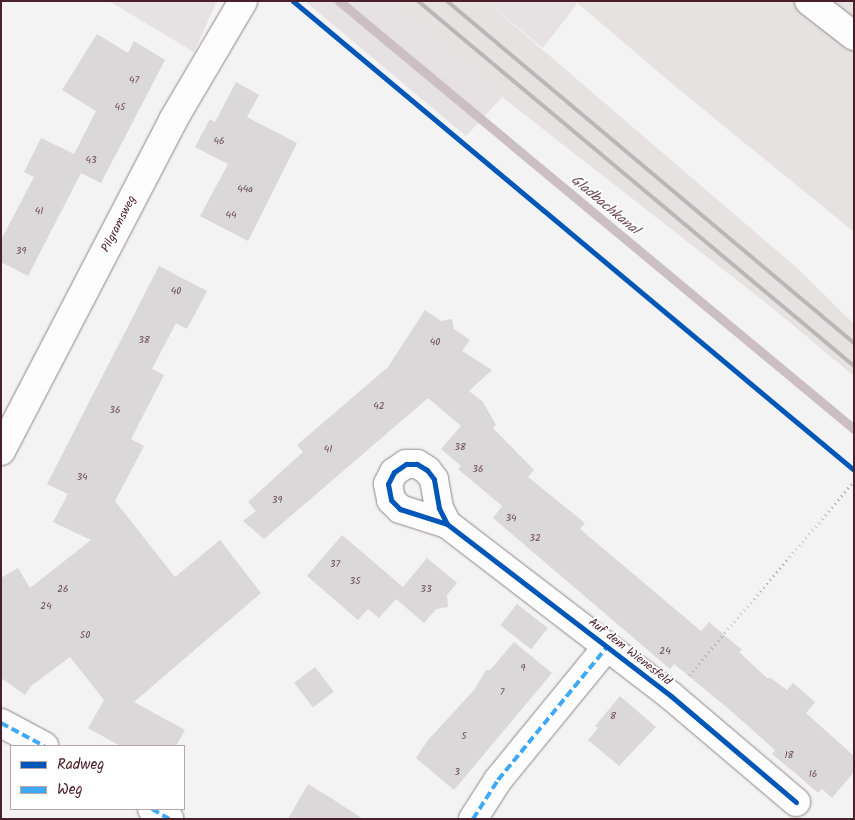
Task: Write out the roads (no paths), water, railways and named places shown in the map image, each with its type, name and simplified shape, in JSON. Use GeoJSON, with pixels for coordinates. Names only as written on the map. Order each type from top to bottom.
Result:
{"type":"FeatureCollection","features":[{"type":"Feature","properties":{"kind":"street","name":"Pilgramsweg"},"geometry":{"type":"LineString","coordinates":[[1,451],[173,120],[243,1]]}},
{"type":"Feature","properties":{"kind":"street"},"geometry":{"type":"LineString","coordinates":[[809,1],[854,36]]}},
{"type":"Feature","properties":{"kind":"street","name":"Auf dem Wienesfeld"},"geometry":{"type":"LineString","coordinates":[[447,524],[671,696],[796,802]]}},
{"type":"Feature","properties":{"kind":"street","name":"Auf dem Wienesfeld"},"geometry":{"type":"LineString","coordinates":[[473,819],[498,780],[607,647]]}},
{"type":"Feature","properties":{"kind":"street"},"geometry":{"type":"LineString","coordinates":[[1,723],[42,745]]}},
{"type":"Feature","properties":{"kind":"street"},"geometry":{"type":"LineString","coordinates":[[154,810],[169,819]]}},
{"type":"Feature","properties":{"kind":"waterway","name":"Gladbachkanal"},"geometry":{"type":"LineString","coordinates":[[339,1],[854,429]]}},
{"type":"Feature","properties":{"kind":"railway"},"geometry":{"type":"LineString","coordinates":[[418,1],[854,366]]}},
{"type":"Feature","properties":{"kind":"railway"},"geometry":{"type":"LineString","coordinates":[[447,1],[854,343]]}}]}
